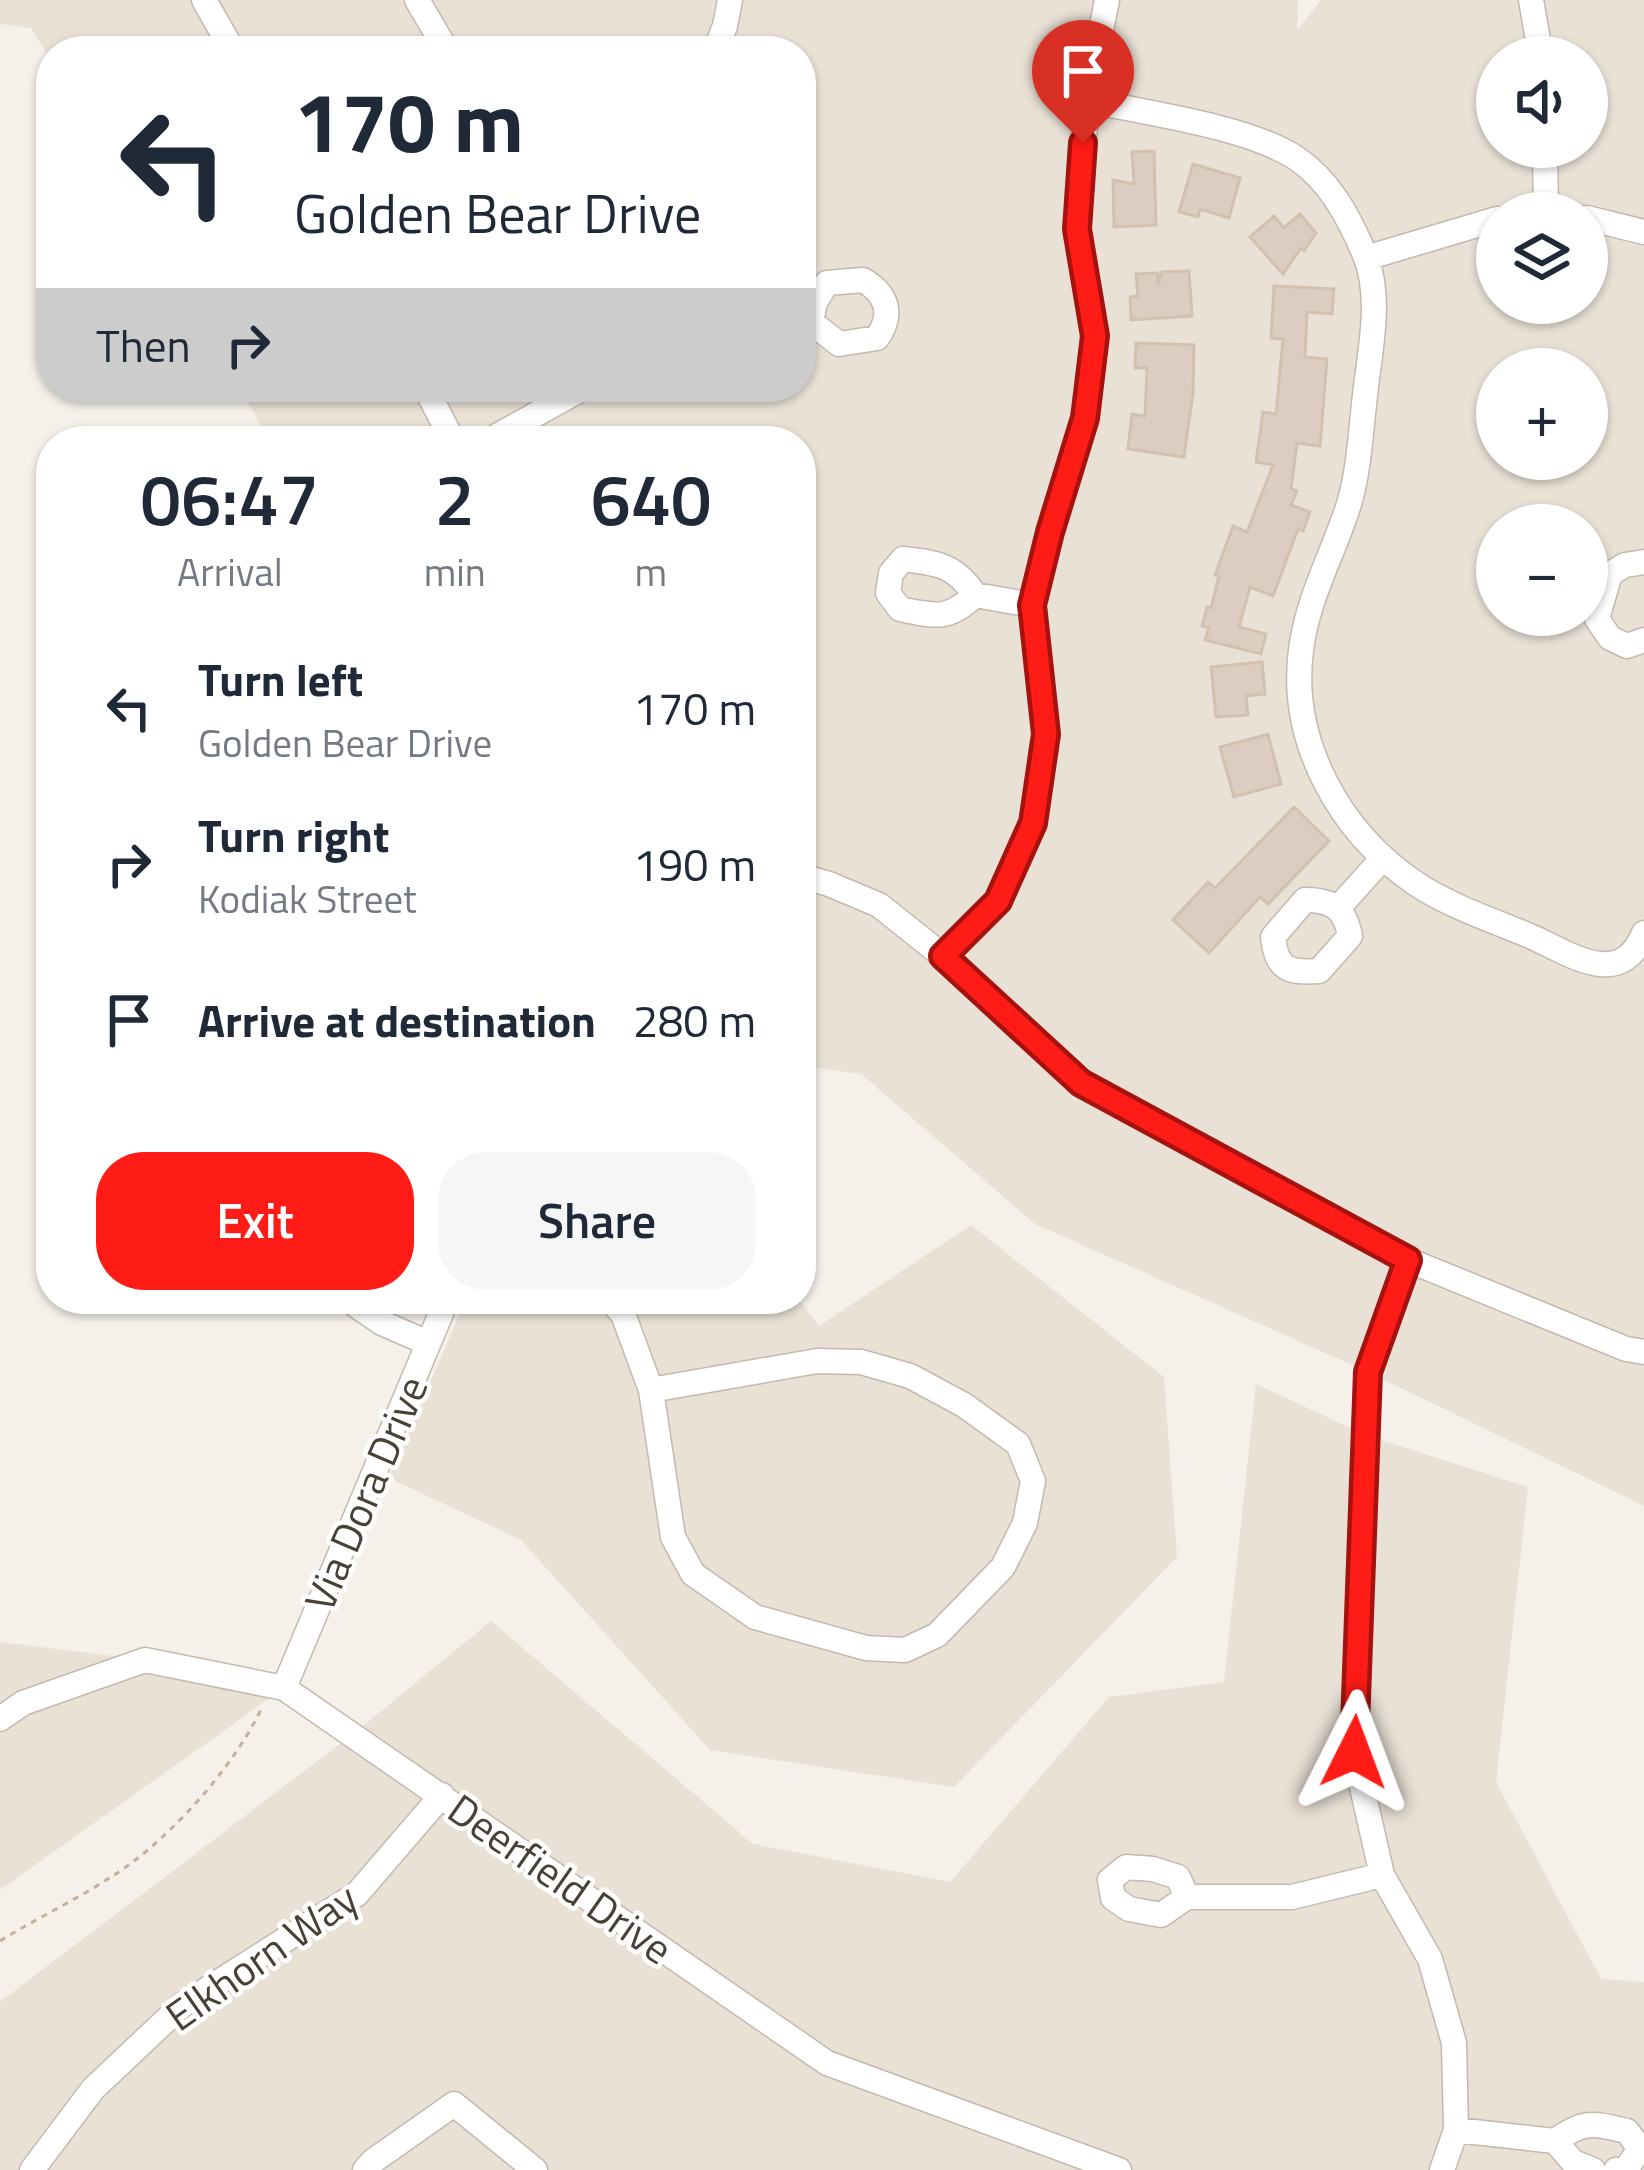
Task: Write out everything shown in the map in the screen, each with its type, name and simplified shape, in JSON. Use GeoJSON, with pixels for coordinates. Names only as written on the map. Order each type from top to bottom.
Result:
{"type":"FeatureCollection","features":[{"type":"Feature","properties":{"kind":"street"},"geometry":{"type":"LineString","coordinates":[[204,0],[224,36]]}},
{"type":"Feature","properties":{"kind":"street"},"geometry":{"type":"LineString","coordinates":[[417,0],[438,36]]}},
{"type":"Feature","properties":{"kind":"street"},"geometry":{"type":"LineString","coordinates":[[721,36],[730,0]]}},
{"type":"Feature","properties":{"kind":"street"},"geometry":{"type":"LineString","coordinates":[[943,956],[998,901],[1033,823],[1046,734],[1032,605],[1085,418],[1095,336],[1077,229],[1087,100],[1107,0]]}},
{"type":"Feature","properties":{"kind":"street"},"geometry":{"type":"LineString","coordinates":[[1531,0],[1537,36]]}},
{"type":"Feature","properties":{"kind":"street"},"geometry":{"type":"LineString","coordinates":[[1087,100],[1228,130],[1295,157],[1334,196],[1366,258],[1375,316],[1350,500],[1307,618],[1300,653],[1304,727],[1312,756],[1334,798],[1360,835],[1416,884],[1574,956],[1602,966],[1628,958],[1644,933]]}},
{"type":"Feature","properties":{"kind":"street"},"geometry":{"type":"LineString","coordinates":[[1608,223],[1644,232]]}},
{"type":"Feature","properties":{"kind":"street"},"geometry":{"type":"LineString","coordinates":[[1366,258],[1476,225]]}},
{"type":"Feature","properties":{"kind":"street"},"geometry":{"type":"LineString","coordinates":[[515,426],[558,402]]}},
{"type":"Feature","properties":{"kind":"street"},"geometry":{"type":"LineString","coordinates":[[1644,562],[1610,574],[1597,619],[1610,638],[1627,646],[1644,640]]}},
{"type":"Feature","properties":{"kind":"street"},"geometry":{"type":"LineString","coordinates":[[975,596],[1032,605]]}},
{"type":"Feature","properties":{"kind":"street"},"geometry":{"type":"LineString","coordinates":[[1340,907],[1383,858]]}},
{"type":"Feature","properties":{"kind":"street"},"geometry":{"type":"LineString","coordinates":[[816,880],[879,905],[943,956],[1081,1083],[1408,1260],[1626,1349],[1644,1352]]}},
{"type":"Feature","properties":{"kind":"street"},"geometry":{"type":"LineString","coordinates":[[1408,1260],[1368,1372],[1354,1752],[1382,1875],[1430,1958],[1454,2043],[1456,2130],[1442,2170]]}},
{"type":"Feature","properties":{"kind":"street"},"geometry":{"type":"LineString","coordinates":[[366,1314],[428,1343]]}},
{"type":"Feature","properties":{"kind":"street","name":"Via Dora Drive"},"geometry":{"type":"LineString","coordinates":[[277,1687],[441,1314]]}},
{"type":"Feature","properties":{"kind":"street"},"geometry":{"type":"LineString","coordinates":[[623,1314],[651,1390],[673,1537],[693,1574],[755,1617],[866,1648],[905,1650],[938,1635],[1004,1568],[1025,1523],[1033,1481],[1018,1444],[964,1405],[910,1376],[862,1363],[817,1361],[651,1390]]}},
{"type":"Feature","properties":{"kind":"street","name":"Deerfield Drive"},"geometry":{"type":"LineString","coordinates":[[0,1719],[22,1703],[145,1660],[277,1687],[442,1795],[827,2063],[1119,2170]]}},
{"type":"Feature","properties":{"kind":"street","name":"Elkhorn Way"},"geometry":{"type":"LineString","coordinates":[[32,2170],[93,2089],[181,2006],[357,1894],[442,1795]]}},
{"type":"Feature","properties":{"kind":"street"},"geometry":{"type":"LineString","coordinates":[[1187,1897],[1292,1898],[1382,1875]]}},
{"type":"Feature","properties":{"kind":"street"},"geometry":{"type":"LineString","coordinates":[[365,2170],[454,2104],[535,2170]]}},
{"type":"Feature","properties":{"kind":"street"},"geometry":{"type":"LineString","coordinates":[[1456,2130],[1555,2141],[1575,2127],[1594,2123],[1628,2131],[1640,2149],[1626,2169],[1616,2170]]}},
{"type":"Feature","properties":{"kind":"street"},"geometry":{"type":"LineString","coordinates":[[1555,2141],[1573,2162],[1593,2170]]}},
{"type":"Feature","properties":{"kind":"path"},"geometry":{"type":"LineString","coordinates":[[0,1941],[116,1874],[168,1830],[232,1758],[277,1687]]}},
{"type":"Feature","properties":{"kind":"shaded area"},"geometry":{"type":"Polygon","coordinates":[[[0,0],[1298,0],[1297,30],[1321,0],[1644,0],[1644,1506],[1368,1372],[1035,1224],[861,1074],[816,1068],[816,426],[261,426],[248,402],[816,402],[816,36],[36,36],[31,28],[0,24],[0,0]]]}},
{"type":"Feature","properties":{"kind":"shaded area"},"geometry":{"type":"Polygon","coordinates":[[[971,1225],[1164,1377],[1177,1557],[954,1787],[710,1750],[521,1540],[389,1478],[460,1314],[810,1314],[819,1326],[971,1225]]]}},
{"type":"Feature","properties":{"kind":"shaded area"},"geometry":{"type":"Polygon","coordinates":[[[1256,1384],[1368,1436],[1528,1487],[1496,1782],[1601,1979],[1644,1982],[1644,2170],[0,2170],[0,2002],[352,1735],[491,1621],[753,1844],[950,1882],[1109,1697],[1224,1682],[1256,1384]]]}},
{"type":"Feature","properties":{"kind":"shaded area"},"geometry":{"type":"Polygon","coordinates":[[[0,1642],[145,1660],[284,1688],[0,1890],[0,1642]]]}},
{"type":"Feature","properties":{"kind":"building"},"geometry":{"type":"Polygon","coordinates":[[[1154,151],[1156,225],[1114,227],[1113,180],[1134,184],[1132,152],[1154,151]]]}},
{"type":"Feature","properties":{"kind":"building"},"geometry":{"type":"Polygon","coordinates":[[[1193,164],[1240,178],[1229,218],[1200,209],[1198,217],[1179,212],[1193,164]]]}},
{"type":"Feature","properties":{"kind":"building"},"geometry":{"type":"Polygon","coordinates":[[[1300,214],[1316,233],[1283,274],[1250,237],[1274,216],[1284,228],[1300,214]]]}},
{"type":"Feature","properties":{"kind":"building"},"geometry":{"type":"Polygon","coordinates":[[[1189,271],[1192,316],[1131,320],[1130,297],[1138,296],[1136,274],[1158,273],[1158,286],[1162,272],[1189,271]]]}},
{"type":"Feature","properties":{"kind":"building"},"geometry":{"type":"Polygon","coordinates":[[[1274,286],[1334,289],[1332,314],[1307,312],[1305,357],[1327,359],[1320,446],[1297,443],[1291,489],[1297,491],[1291,505],[1310,512],[1303,531],[1298,529],[1273,596],[1250,587],[1239,627],[1266,634],[1261,654],[1205,640],[1209,628],[1202,626],[1233,526],[1247,532],[1273,465],[1256,462],[1263,412],[1276,414],[1283,339],[1271,338],[1274,286]]]}},
{"type":"Feature","properties":{"kind":"building"},"geometry":{"type":"Polygon","coordinates":[[[1136,343],[1194,345],[1184,457],[1128,449],[1132,414],[1145,416],[1147,368],[1135,368],[1136,343]]]}},
{"type":"Feature","properties":{"kind":"building"},"geometry":{"type":"Polygon","coordinates":[[[1262,662],[1265,694],[1246,696],[1248,715],[1216,717],[1211,667],[1262,662]]]}},
{"type":"Feature","properties":{"kind":"building"},"geometry":{"type":"Polygon","coordinates":[[[1268,734],[1281,784],[1234,797],[1220,747],[1268,734]]]}},
{"type":"Feature","properties":{"kind":"building"},"geometry":{"type":"Polygon","coordinates":[[[1294,807],[1329,841],[1268,904],[1260,897],[1209,953],[1173,920],[1208,882],[1215,888],[1294,807]]]}},
{"type":"Feature","properties":{"kind":"route"},"geometry":{"type":"LineString","coordinates":[[1083,143],[1077,229],[1095,336],[1085,418],[1032,605],[1046,734],[1033,823],[998,901],[943,956],[1081,1083],[1408,1260],[1368,1372],[1354,1752]]}}]}
